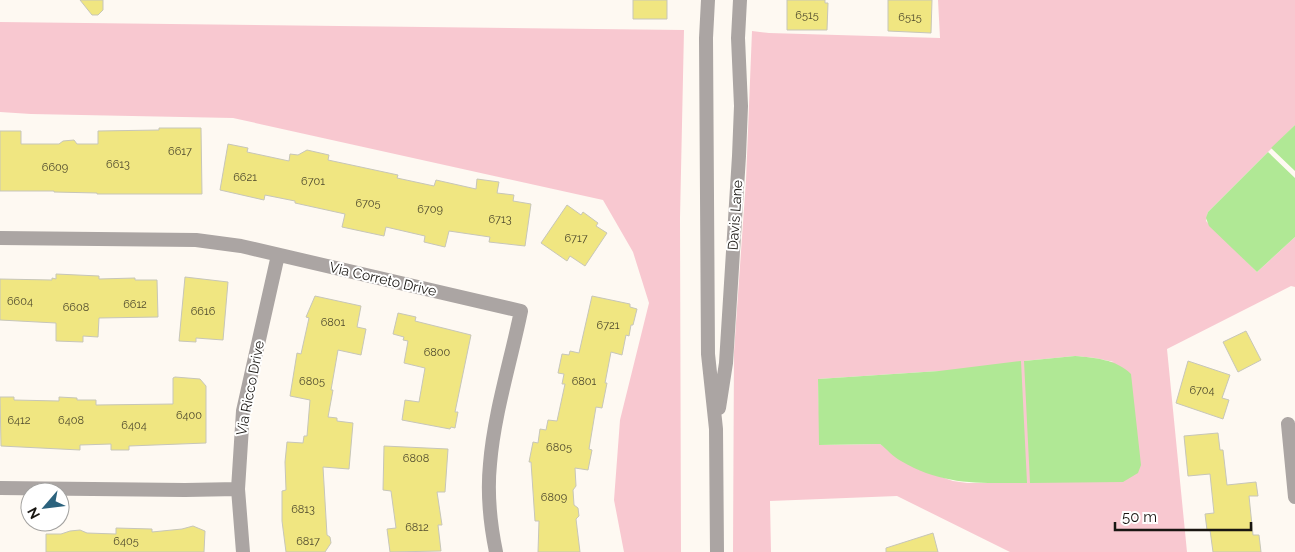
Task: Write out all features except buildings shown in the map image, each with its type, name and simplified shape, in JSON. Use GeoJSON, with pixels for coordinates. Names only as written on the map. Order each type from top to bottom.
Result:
{"type":"FeatureCollection","features":[{"type":"Feature","properties":{"kind":"street","name":"Davis Lane"},"geometry":{"type":"LineString","coordinates":[[708,0],[706,47],[708,354],[716,429],[717,552]]}},
{"type":"Feature","properties":{"kind":"street","name":"Davis Lane"},"geometry":{"type":"LineString","coordinates":[[716,429],[726,363],[739,156],[741,106],[738,38],[740,0]]}},
{"type":"Feature","properties":{"kind":"street","name":"Via Correto Drive"},"geometry":{"type":"LineString","coordinates":[[0,238],[196,240],[241,246],[521,310],[499,409],[490,464],[489,506],[496,552]]}},
{"type":"Feature","properties":{"kind":"street","name":"Via Ricco Drive"},"geometry":{"type":"LineString","coordinates":[[243,552],[238,489],[243,411],[278,255]]}},
{"type":"Feature","properties":{"kind":"street"},"geometry":{"type":"LineString","coordinates":[[1288,424],[1295,497]]}},
{"type":"Feature","properties":{"kind":"street"},"geometry":{"type":"LineString","coordinates":[[0,488],[238,489]]}},
{"type":"Feature","properties":{"kind":"shaded area"},"geometry":{"type":"Polygon","coordinates":[[[938,0],[1295,0],[1295,125],[1208,212],[1206,221],[1257,272],[1295,237],[1295,287],[1291,286],[1167,349],[1187,552],[1010,552],[897,496],[770,501],[771,552],[733,552],[734,352],[746,180],[752,31],[940,38],[938,0]],[[1075,356],[1024,361],[1114,362],[1075,356]],[[939,371],[818,379],[820,445],[880,444],[918,469],[953,481],[967,483],[1027,483],[939,371]]]}},
{"type":"Feature","properties":{"kind":"shaded area"},"geometry":{"type":"Polygon","coordinates":[[[0,22],[684,30],[680,218],[681,552],[624,552],[614,500],[620,420],[649,303],[633,252],[603,200],[233,118],[0,112],[0,22]]]}},
{"type":"Feature","properties":{"kind":"shaded area"},"geometry":{"type":"Polygon","coordinates":[[[1295,125],[1295,171],[1271,148],[1295,125]]]}},
{"type":"Feature","properties":{"kind":"shaded area"},"geometry":{"type":"Polygon","coordinates":[[[1268,152],[1295,178],[1295,237],[1257,272],[1209,226],[1206,218],[1208,212],[1268,152]]]}},
{"type":"Feature","properties":{"kind":"shaded area"},"geometry":{"type":"Polygon","coordinates":[[[1075,356],[1112,362],[1131,374],[1141,465],[1138,473],[1123,482],[1030,483],[1024,361],[1075,356]]]}},
{"type":"Feature","properties":{"kind":"shaded area"},"geometry":{"type":"Polygon","coordinates":[[[1021,361],[1027,483],[978,483],[947,479],[917,469],[898,459],[880,444],[819,445],[818,379],[939,371],[1021,361]]]}}]}
